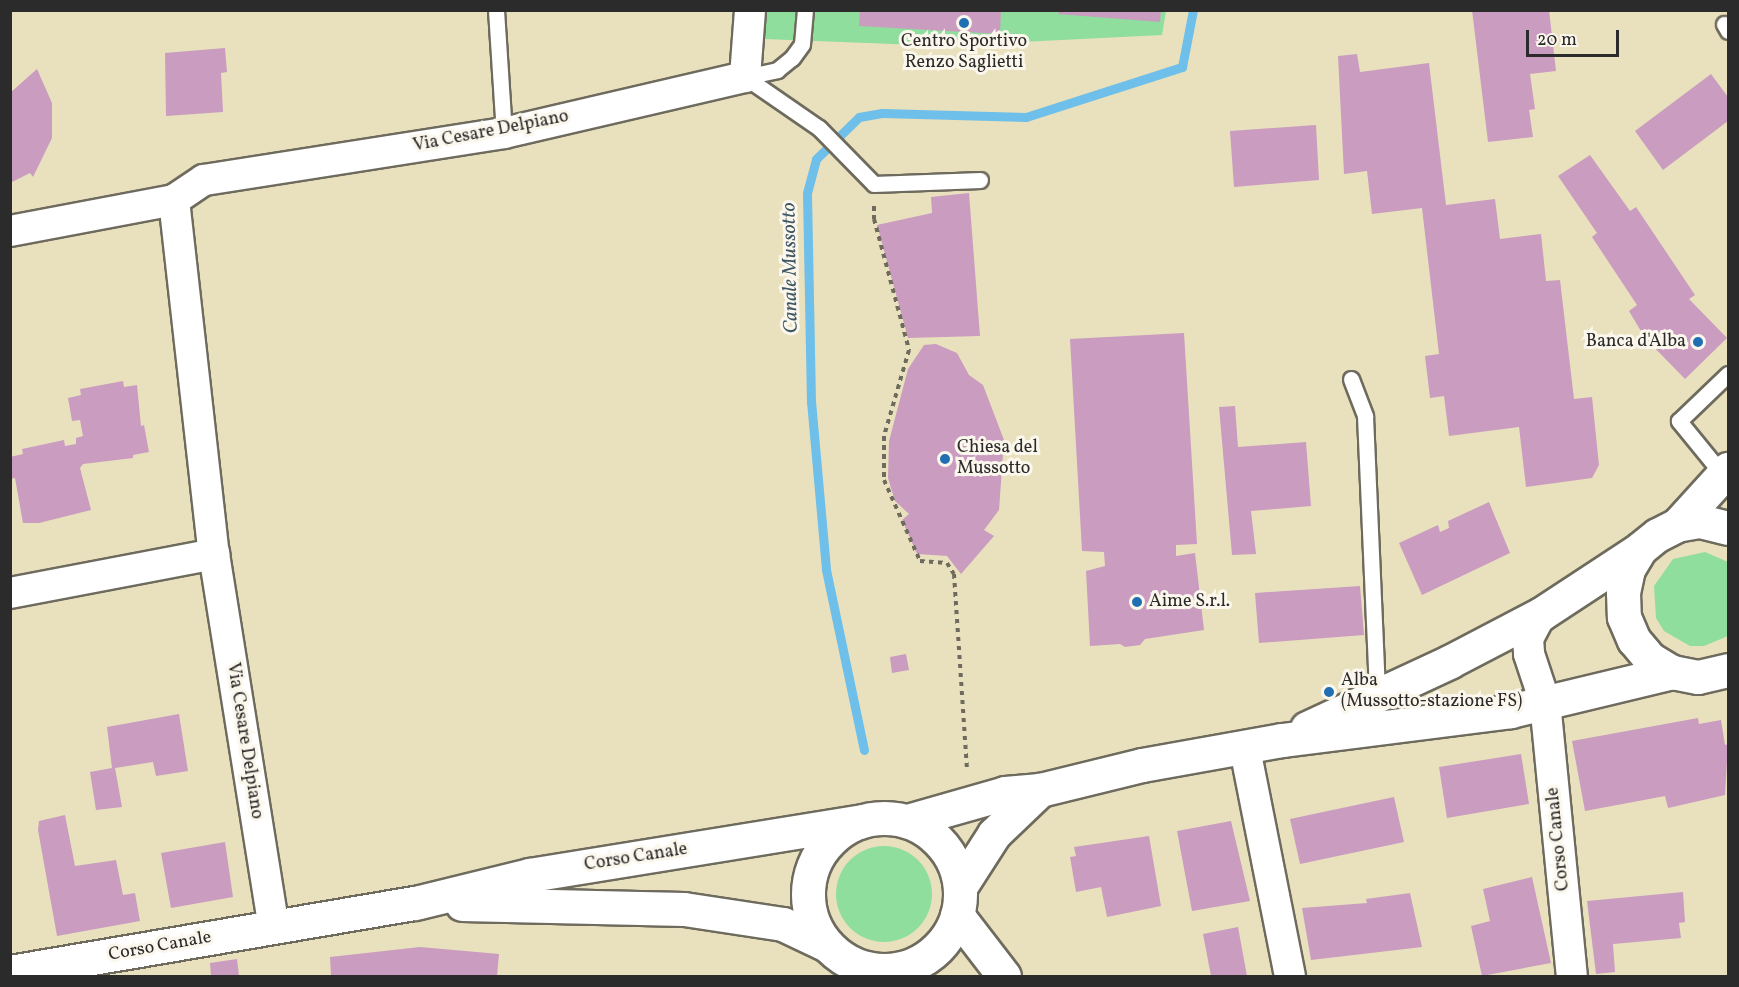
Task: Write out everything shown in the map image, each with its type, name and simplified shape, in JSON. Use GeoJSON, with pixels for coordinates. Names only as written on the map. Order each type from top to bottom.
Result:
{"type":"FeatureCollection","features":[{"type":"Feature","properties":{"kind":"main road"},"geometry":{"type":"LineString","coordinates":[[1281,740],[1541,614],[1677,525],[1726,472]]}},
{"type":"Feature","properties":{"kind":"main road"},"geometry":{"type":"LineString","coordinates":[[1677,525],[1699,521],[1728,528]]}},
{"type":"Feature","properties":{"kind":"main road"},"geometry":{"type":"LineString","coordinates":[[1640,549],[1628,569],[1623,592],[1624,617],[1634,640],[1645,653],[1672,672]]}},
{"type":"Feature","properties":{"kind":"main road"},"geometry":{"type":"LineString","coordinates":[[907,821],[1005,793],[1040,790],[1142,765],[1245,749],[1281,740],[1510,711],[1672,672],[1698,677],[1728,670]]}},
{"type":"Feature","properties":{"kind":"main road"},"geometry":{"type":"LineString","coordinates":[[1004,976],[958,901],[955,865],[944,846],[927,831],[907,821],[883,818],[859,822],[837,834],[821,853],[811,875],[808,900],[814,924],[827,945],[848,961],[872,969],[908,973],[935,950],[958,901],[994,834],[1040,790]]}},
{"type":"Feature","properties":{"kind":"main road","name":"Corso Canale"},"geometry":{"type":"LineString","coordinates":[[10,972],[415,903],[531,875],[859,822]]}},
{"type":"Feature","properties":{"kind":"main road","name":"Corso Canale"},"geometry":{"type":"LineString","coordinates":[[415,903],[684,909],[783,924],[827,945]]}},
{"type":"Feature","properties":{"kind":"street"},"geometry":{"type":"LineString","coordinates":[[745,76],[750,10]]}},
{"type":"Feature","properties":{"kind":"street","name":"Via Cesare Delpiano"},"geometry":{"type":"LineString","coordinates":[[10,231],[174,200],[204,180],[504,133],[745,76]]}},
{"type":"Feature","properties":{"kind":"street","name":"Via Cesare Delpiano"},"geometry":{"type":"LineString","coordinates":[[174,200],[214,554],[274,928]]}},
{"type":"Feature","properties":{"kind":"street"},"geometry":{"type":"LineString","coordinates":[[10,593],[214,554]]}},
{"type":"Feature","properties":{"kind":"street","name":"Corso Canale"},"geometry":{"type":"LineString","coordinates":[[1541,614],[1528,638],[1535,678],[1545,702],[1572,976]]}},
{"type":"Feature","properties":{"kind":"street"},"geometry":{"type":"LineString","coordinates":[[1245,749],[1290,976]]}},
{"type":"Feature","properties":{"kind":"lane"},"geometry":{"type":"LineString","coordinates":[[496,10],[504,133]]}},
{"type":"Feature","properties":{"kind":"lane"},"geometry":{"type":"LineString","coordinates":[[745,76],[777,70],[792,58],[802,44],[805,10]]}},
{"type":"Feature","properties":{"kind":"lane"},"geometry":{"type":"LineString","coordinates":[[745,76],[819,128],[874,184],[980,180]]}},
{"type":"Feature","properties":{"kind":"lane"},"geometry":{"type":"LineString","coordinates":[[1726,472],[1679,421],[1728,374]]}},
{"type":"Feature","properties":{"kind":"lane"},"geometry":{"type":"LineString","coordinates":[[1351,379],[1365,416],[1377,694]]}},
{"type":"Feature","properties":{"kind":"path"},"geometry":{"type":"LineString","coordinates":[[874,184],[874,219],[909,350],[884,436],[884,480],[920,561],[947,563],[954,574],[969,803]]}},
{"type":"Feature","properties":{"kind":"green space","name":"Centro Sportivo Renzo Saglietti"},"geometry":{"type":"Polygon","coordinates":[[[765,11],[1166,11],[1162,35],[944,46],[764,39],[765,11]]]}},
{"type":"Feature","properties":{"kind":"green space"},"geometry":{"type":"Polygon","coordinates":[[[1705,552],[1728,562],[1728,636],[1704,646],[1690,646],[1664,631],[1656,618],[1654,586],[1673,559],[1705,552]]]}},
{"type":"Feature","properties":{"kind":"green space"},"geometry":{"type":"Polygon","coordinates":[[[875,846],[893,846],[911,854],[924,867],[932,885],[929,913],[911,934],[893,942],[875,942],[857,934],[844,921],[836,903],[836,885],[844,867],[857,854],[875,846]]]}},
{"type":"Feature","properties":{"kind":"building"},"geometry":{"type":"Polygon","coordinates":[[[860,10],[1001,10],[1000,34],[859,26],[860,10]]]}},
{"type":"Feature","properties":{"kind":"building"},"geometry":{"type":"Polygon","coordinates":[[[1059,10],[1161,10],[1160,22],[1058,14],[1059,10]]]}},
{"type":"Feature","properties":{"kind":"building"},"geometry":{"type":"Polygon","coordinates":[[[1472,10],[1549,10],[1556,71],[1530,74],[1535,109],[1529,110],[1533,137],[1488,142],[1472,10]]]}},
{"type":"Feature","properties":{"kind":"building"},"geometry":{"type":"Polygon","coordinates":[[[225,48],[227,72],[221,73],[223,112],[166,116],[165,53],[225,48]]]}},
{"type":"Feature","properties":{"kind":"building"},"geometry":{"type":"Polygon","coordinates":[[[1357,54],[1360,72],[1429,63],[1446,205],[1495,199],[1500,239],[1541,234],[1546,281],[1560,280],[1574,399],[1592,397],[1599,465],[1592,478],[1526,487],[1519,427],[1449,436],[1444,396],[1430,398],[1425,356],[1439,354],[1422,208],[1372,214],[1367,171],[1344,174],[1338,56],[1357,54]]]}},
{"type":"Feature","properties":{"kind":"building"},"geometry":{"type":"Polygon","coordinates":[[[37,69],[52,103],[52,138],[33,177],[30,173],[10,183],[10,93],[37,69]]]}},
{"type":"Feature","properties":{"kind":"building"},"geometry":{"type":"Polygon","coordinates":[[[1711,74],[1728,97],[1728,121],[1663,170],[1635,131],[1711,74]]]}},
{"type":"Feature","properties":{"kind":"building"},"geometry":{"type":"Polygon","coordinates":[[[1316,125],[1319,180],[1234,187],[1230,131],[1316,125]]]}},
{"type":"Feature","properties":{"kind":"building"},"geometry":{"type":"Polygon","coordinates":[[[1590,155],[1630,211],[1636,207],[1695,295],[1689,299],[1727,338],[1685,379],[1645,338],[1629,311],[1637,305],[1592,237],[1597,233],[1558,176],[1590,155]]]}},
{"type":"Feature","properties":{"kind":"building"},"geometry":{"type":"Polygon","coordinates":[[[969,193],[980,336],[908,338],[877,225],[932,213],[931,197],[969,193]]]}},
{"type":"Feature","properties":{"kind":"building"},"geometry":{"type":"Polygon","coordinates":[[[1184,333],[1197,544],[1176,545],[1176,556],[1195,553],[1204,630],[1145,639],[1140,645],[1090,646],[1086,571],[1105,566],[1104,552],[1082,551],[1070,339],[1184,333]]]}},
{"type":"Feature","properties":{"kind":"building","name":"Chiesa del Mussotto"},"geometry":{"type":"Polygon","coordinates":[[[936,344],[957,353],[969,375],[983,385],[1004,440],[999,510],[984,530],[994,536],[961,574],[947,556],[917,554],[902,520],[909,514],[895,501],[888,478],[889,441],[908,369],[924,345],[936,344]]]}},
{"type":"Feature","properties":{"kind":"building"},"geometry":{"type":"Polygon","coordinates":[[[123,381],[124,387],[137,385],[141,426],[144,425],[149,452],[133,455],[133,458],[83,464],[80,468],[91,510],[39,523],[23,523],[15,478],[10,479],[10,457],[23,454],[22,449],[64,440],[65,446],[76,444],[76,438],[83,436],[80,420],[72,421],[68,398],[81,395],[80,389],[123,381]]]}},
{"type":"Feature","properties":{"kind":"building"},"geometry":{"type":"Polygon","coordinates":[[[1235,406],[1238,447],[1306,442],[1311,506],[1251,511],[1256,554],[1232,555],[1219,407],[1235,406]]]}},
{"type":"Feature","properties":{"kind":"building"},"geometry":{"type":"Polygon","coordinates":[[[1489,502],[1510,553],[1422,595],[1399,543],[1438,525],[1440,532],[1449,528],[1448,521],[1489,502]]]}},
{"type":"Feature","properties":{"kind":"building"},"geometry":{"type":"Polygon","coordinates":[[[1360,586],[1364,635],[1259,643],[1255,593],[1360,586]]]}},
{"type":"Feature","properties":{"kind":"building"},"geometry":{"type":"Polygon","coordinates":[[[906,654],[909,670],[892,673],[890,657],[906,654]]]}},
{"type":"Feature","properties":{"kind":"building"},"geometry":{"type":"Polygon","coordinates":[[[179,714],[188,771],[156,776],[153,762],[115,768],[122,807],[96,810],[90,772],[112,768],[107,727],[179,714]]]}},
{"type":"Feature","properties":{"kind":"building"},"geometry":{"type":"Polygon","coordinates":[[[1698,718],[1699,724],[1721,720],[1725,745],[1728,744],[1725,795],[1668,808],[1665,796],[1585,811],[1572,741],[1698,718]]]}},
{"type":"Feature","properties":{"kind":"building"},"geometry":{"type":"Polygon","coordinates":[[[1521,754],[1529,804],[1447,818],[1439,767],[1521,754]]]}},
{"type":"Feature","properties":{"kind":"building"},"geometry":{"type":"Polygon","coordinates":[[[1394,797],[1404,842],[1300,864],[1290,819],[1394,797]]]}},
{"type":"Feature","properties":{"kind":"building"},"geometry":{"type":"Polygon","coordinates":[[[65,815],[75,866],[116,860],[123,895],[135,893],[140,921],[57,936],[38,830],[39,821],[65,815]]]}},
{"type":"Feature","properties":{"kind":"building"},"geometry":{"type":"Polygon","coordinates":[[[1231,821],[1250,901],[1192,911],[1177,831],[1231,821]]]}},
{"type":"Feature","properties":{"kind":"building"},"geometry":{"type":"Polygon","coordinates":[[[1149,836],[1161,906],[1107,917],[1101,887],[1076,892],[1070,857],[1076,856],[1074,847],[1149,836]]]}},
{"type":"Feature","properties":{"kind":"building"},"geometry":{"type":"Polygon","coordinates":[[[225,842],[233,897],[171,908],[161,853],[225,842]]]}},
{"type":"Feature","properties":{"kind":"building"},"geometry":{"type":"Polygon","coordinates":[[[1532,877],[1551,963],[1482,976],[1471,926],[1490,921],[1483,889],[1532,877]]]}},
{"type":"Feature","properties":{"kind":"building"},"geometry":{"type":"Polygon","coordinates":[[[1683,892],[1685,922],[1679,923],[1681,938],[1613,944],[1615,972],[1596,974],[1587,901],[1683,892]]]}},
{"type":"Feature","properties":{"kind":"building"},"geometry":{"type":"Polygon","coordinates":[[[1410,893],[1422,947],[1311,960],[1302,908],[1367,903],[1366,899],[1410,893]]]}},
{"type":"Feature","properties":{"kind":"building"},"geometry":{"type":"Polygon","coordinates":[[[1238,927],[1247,976],[1211,976],[1203,934],[1238,927]]]}},
{"type":"Feature","properties":{"kind":"building"},"geometry":{"type":"Polygon","coordinates":[[[420,947],[499,954],[497,976],[331,976],[330,957],[420,947]]]}},
{"type":"Feature","properties":{"kind":"building"},"geometry":{"type":"Polygon","coordinates":[[[237,959],[239,976],[211,976],[210,963],[237,959]]]}},
{"type":"Feature","properties":{"kind":"waterway","name":"Canale Mussotto"},"geometry":{"type":"LineString","coordinates":[[864,750],[826,569],[811,402],[807,193],[816,159],[859,117],[882,113],[1026,117],[1182,67],[1193,10]]}},
{"type":"Feature","properties":{"kind":"place","name":"Centro Sportivo Renzo Saglietti"},"geometry":{"type":"Point","coordinates":[964,23]}},
{"type":"Feature","properties":{"kind":"place","name":"Banca d'Alba"},"geometry":{"type":"Point","coordinates":[1698,342]}},
{"type":"Feature","properties":{"kind":"place","name":"Chiesa del Mussotto"},"geometry":{"type":"Point","coordinates":[945,459]}},
{"type":"Feature","properties":{"kind":"place","name":"Aime S.r.l."},"geometry":{"type":"Point","coordinates":[1137,602]}},
{"type":"Feature","properties":{"kind":"place","name":"Alba (Mussotto-stazione FS)"},"geometry":{"type":"Point","coordinates":[1329,692]}}]}
